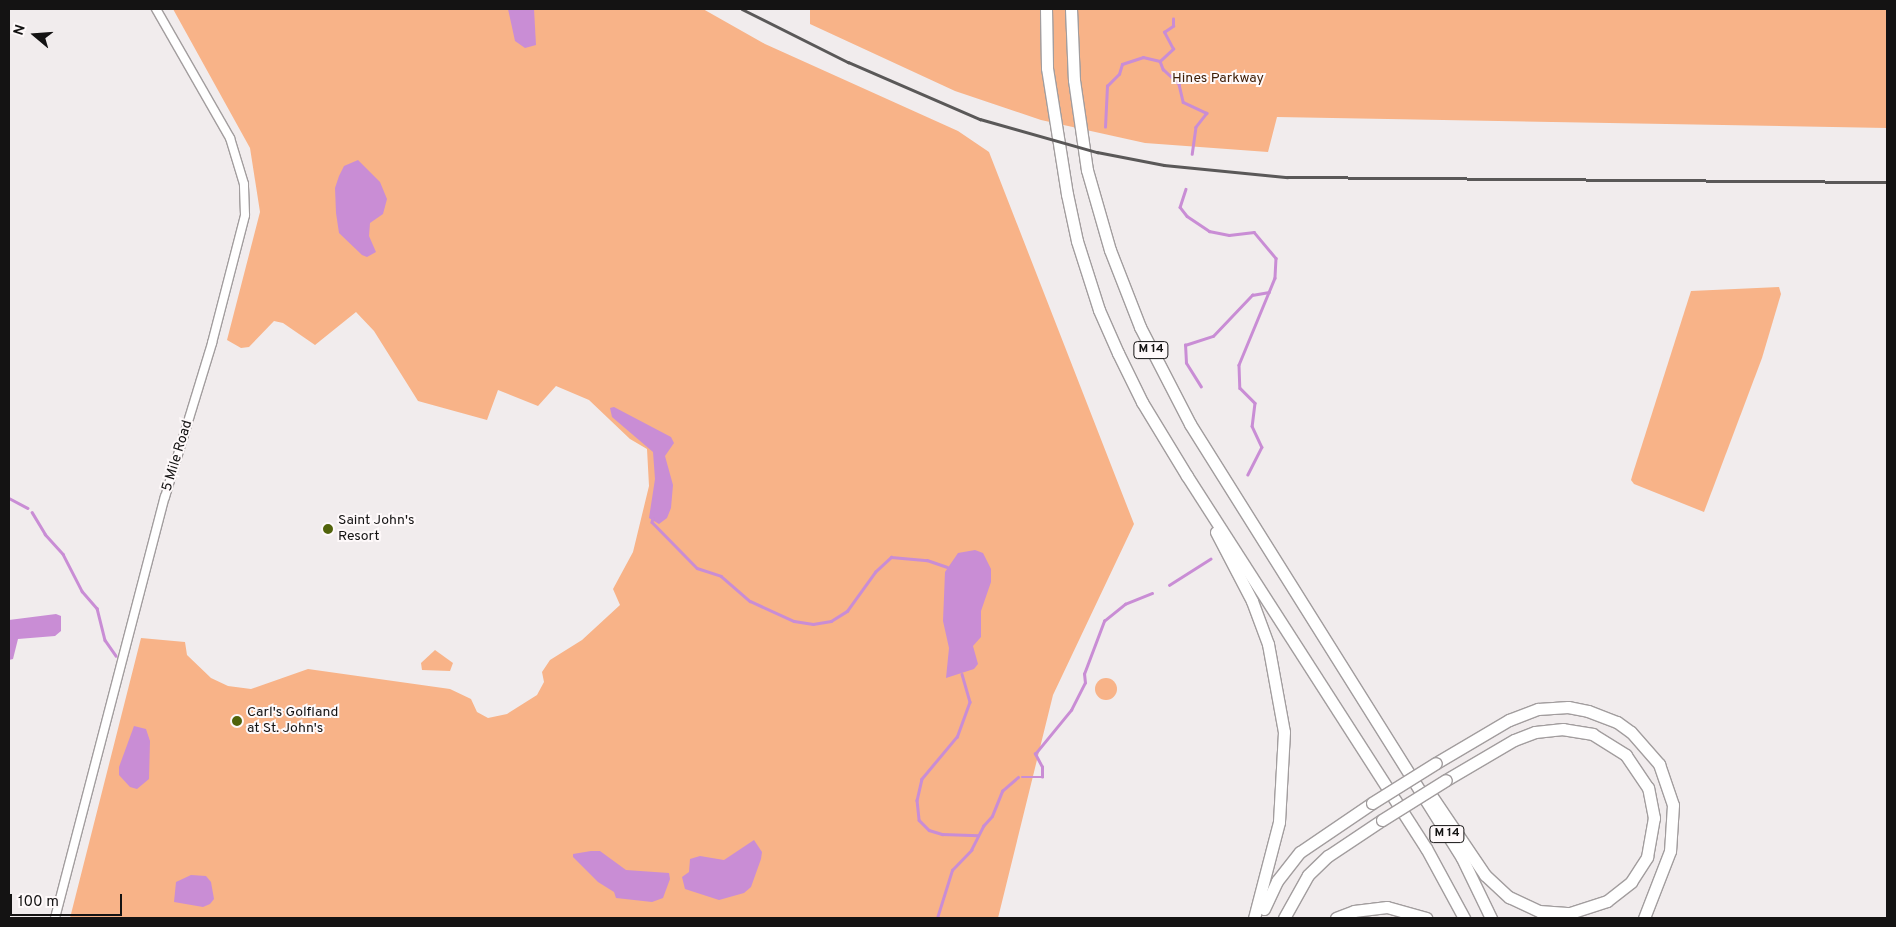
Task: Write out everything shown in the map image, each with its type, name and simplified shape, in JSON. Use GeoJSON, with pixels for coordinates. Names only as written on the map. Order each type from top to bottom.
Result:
{"type":"FeatureCollection","features":[{"type":"Feature","properties":{"kind":"highway","name":"M 14"},"geometry":{"type":"LineString","coordinates":[[1046,13],[1055,133],[1077,241],[1118,353],[1142,402],[1187,476],[1348,722],[1426,848],[1464,918]]}},
{"type":"Feature","properties":{"kind":"highway","name":"M 14"},"geometry":{"type":"LineString","coordinates":[[1071,15],[1074,80],[1087,170],[1110,250],[1140,328],[1186,416],[1462,858],[1491,918]]}},
{"type":"Feature","properties":{"kind":"highway"},"geometry":{"type":"LineString","coordinates":[[1187,476],[1252,601],[1268,644],[1280,698],[1284,732],[1283,790],[1272,853],[1254,918]]}},
{"type":"Feature","properties":{"kind":"highway"},"geometry":{"type":"LineString","coordinates":[[1261,918],[1272,889],[1300,852],[1372,803],[1509,720],[1538,710],[1568,708],[1588,711],[1617,722],[1631,732],[1659,764],[1673,806],[1670,852],[1644,918]]}},
{"type":"Feature","properties":{"kind":"highway"},"geometry":{"type":"LineString","coordinates":[[1284,918],[1308,875],[1328,856],[1382,820],[1446,780],[1514,740],[1535,732],[1563,728],[1592,734],[1626,755],[1648,788],[1654,828],[1647,857],[1631,882],[1599,905],[1570,913],[1529,908],[1509,896],[1485,875],[1436,802],[1397,754]]}},
{"type":"Feature","properties":{"kind":"highway"},"geometry":{"type":"LineString","coordinates":[[1336,918],[1376,907],[1399,909],[1426,918]]}},
{"type":"Feature","properties":{"kind":"street","name":"5 Mile Road"},"geometry":{"type":"LineString","coordinates":[[55,918],[166,497],[212,343],[245,215],[243,179],[230,138],[156,9]]}},
{"type":"Feature","properties":{"kind":"green space"},"geometry":{"type":"Polygon","coordinates":[[[173,9],[703,9],[765,44],[958,131],[989,152],[1134,524],[1053,695],[998,918],[70,918],[141,638],[185,642],[187,655],[211,678],[228,686],[251,689],[308,669],[450,689],[471,699],[477,712],[488,718],[507,714],[537,695],[544,682],[542,672],[550,660],[582,640],[620,605],[613,589],[633,552],[649,486],[647,449],[630,439],[589,400],[556,386],[538,406],[498,390],[487,420],[418,401],[374,331],[356,312],[315,345],[283,323],[274,321],[249,347],[241,348],[227,340],[260,212],[250,148],[173,9]]]}},
{"type":"Feature","properties":{"kind":"green space","name":"Hines Parkway"},"geometry":{"type":"Polygon","coordinates":[[[810,9],[1887,9],[1887,128],[1277,117],[1268,152],[1145,143],[1041,120],[955,91],[810,24],[810,9]]]}},
{"type":"Feature","properties":{"kind":"green space"},"geometry":{"type":"Polygon","coordinates":[[[1779,287],[1781,294],[1762,358],[1704,512],[1634,484],[1631,480],[1633,473],[1691,291],[1779,287]]]}},
{"type":"Feature","properties":{"kind":"green space"},"geometry":{"type":"Polygon","coordinates":[[[435,650],[453,663],[450,671],[422,670],[421,663],[435,650]]]}},
{"type":"Feature","properties":{"kind":"green space"},"geometry":{"type":"Polygon","coordinates":[[[1106,678],[1114,681],[1117,689],[1114,697],[1106,700],[1098,697],[1095,689],[1098,681],[1106,678]]]}},
{"type":"Feature","properties":{"kind":"shaded area"},"geometry":{"type":"Polygon","coordinates":[[[508,9],[534,9],[536,45],[525,48],[515,41],[508,9]]]}},
{"type":"Feature","properties":{"kind":"shaded area"},"geometry":{"type":"Polygon","coordinates":[[[358,160],[380,182],[387,199],[383,214],[370,223],[369,236],[376,252],[367,257],[362,255],[339,233],[336,213],[335,188],[339,176],[344,166],[358,160]]]}},
{"type":"Feature","properties":{"kind":"shaded area"},"geometry":{"type":"Polygon","coordinates":[[[614,407],[671,437],[674,443],[665,456],[673,485],[671,508],[667,518],[659,524],[649,518],[655,479],[653,452],[612,417],[610,408],[614,407]]]}},
{"type":"Feature","properties":{"kind":"shaded area"},"geometry":{"type":"Polygon","coordinates":[[[975,550],[983,553],[991,569],[991,582],[981,611],[981,637],[973,646],[978,664],[974,669],[946,678],[949,648],[943,621],[945,572],[958,553],[975,550]]]}},
{"type":"Feature","properties":{"kind":"shaded area"},"geometry":{"type":"Polygon","coordinates":[[[56,614],[61,616],[61,631],[55,636],[18,639],[13,659],[9,660],[9,620],[56,614]]]}},
{"type":"Feature","properties":{"kind":"shaded area"},"geometry":{"type":"Polygon","coordinates":[[[134,726],[146,729],[150,741],[149,779],[137,789],[130,787],[119,775],[119,767],[134,726]]]}},
{"type":"Feature","properties":{"kind":"shaded area"},"geometry":{"type":"Polygon","coordinates":[[[754,840],[762,852],[761,859],[751,887],[744,893],[719,900],[685,889],[682,877],[689,872],[690,859],[700,856],[724,860],[754,840]]]}},
{"type":"Feature","properties":{"kind":"shaded area"},"geometry":{"type":"Polygon","coordinates":[[[600,851],[626,870],[669,873],[670,879],[663,898],[652,902],[616,898],[614,892],[598,882],[573,857],[573,854],[600,851]]]}},
{"type":"Feature","properties":{"kind":"shaded area"},"geometry":{"type":"Polygon","coordinates":[[[191,875],[206,876],[211,882],[214,899],[210,904],[203,907],[174,902],[176,882],[191,875]]]}},
{"type":"Feature","properties":{"kind":"waterway"},"geometry":{"type":"LineString","coordinates":[[1160,61],[1173,49],[1164,32],[1173,26],[1173,19]]}},
{"type":"Feature","properties":{"kind":"waterway"},"geometry":{"type":"LineString","coordinates":[[1105,127],[1107,86],[1119,74],[1122,64],[1143,57],[1160,61]]}},
{"type":"Feature","properties":{"kind":"waterway"},"geometry":{"type":"LineString","coordinates":[[1160,61],[1163,69],[1179,84],[1183,102],[1207,113],[1196,127],[1192,154]]}},
{"type":"Feature","properties":{"kind":"waterway"},"geometry":{"type":"LineString","coordinates":[[1186,189],[1180,207],[1187,216],[1209,231],[1229,235],[1254,232],[1276,258],[1275,278],[1239,365],[1240,388],[1255,403],[1252,426],[1262,447],[1248,475]]}},
{"type":"Feature","properties":{"kind":"waterway"},"geometry":{"type":"LineString","coordinates":[[1201,387],[1186,363],[1185,345],[1213,336],[1252,295],[1269,292]]}},
{"type":"Feature","properties":{"kind":"waterway"},"geometry":{"type":"LineString","coordinates":[[9,498],[28,508]]}},
{"type":"Feature","properties":{"kind":"waterway"},"geometry":{"type":"LineString","coordinates":[[32,512],[45,534],[63,554],[82,591],[97,608],[105,640],[116,656]]}},
{"type":"Feature","properties":{"kind":"waterway"},"geometry":{"type":"LineString","coordinates":[[653,518],[652,522],[697,568],[721,576],[750,601],[794,621],[813,624],[831,621],[847,611],[875,572],[891,557],[927,560],[947,567]]}},
{"type":"Feature","properties":{"kind":"waterway"},"geometry":{"type":"LineString","coordinates":[[1169,585],[1210,559]]}},
{"type":"Feature","properties":{"kind":"waterway"},"geometry":{"type":"LineString","coordinates":[[1022,777],[1042,777],[1042,767],[1035,754],[1071,710],[1085,683],[1084,674],[1104,621],[1125,604],[1152,593]]}},
{"type":"Feature","properties":{"kind":"waterway"},"geometry":{"type":"LineString","coordinates":[[962,674],[970,702],[957,737],[922,779],[917,800],[919,820],[929,830],[942,834],[978,835]]}},
{"type":"Feature","properties":{"kind":"waterway"},"geometry":{"type":"LineString","coordinates":[[937,918],[952,870],[971,850],[983,826],[992,816],[1002,791],[1018,777]]}},
{"type":"Feature","properties":{"kind":"railway"},"geometry":{"type":"LineString","coordinates":[[742,9],[848,62],[980,119],[1097,152],[1164,165],[1287,177],[1887,182]]}},
{"type":"Feature","properties":{"kind":"place","name":"Saint John's Resort"},"geometry":{"type":"Point","coordinates":[328,529]}},
{"type":"Feature","properties":{"kind":"place","name":"Carl's Golfland at St. John's"},"geometry":{"type":"Point","coordinates":[237,721]}}]}
